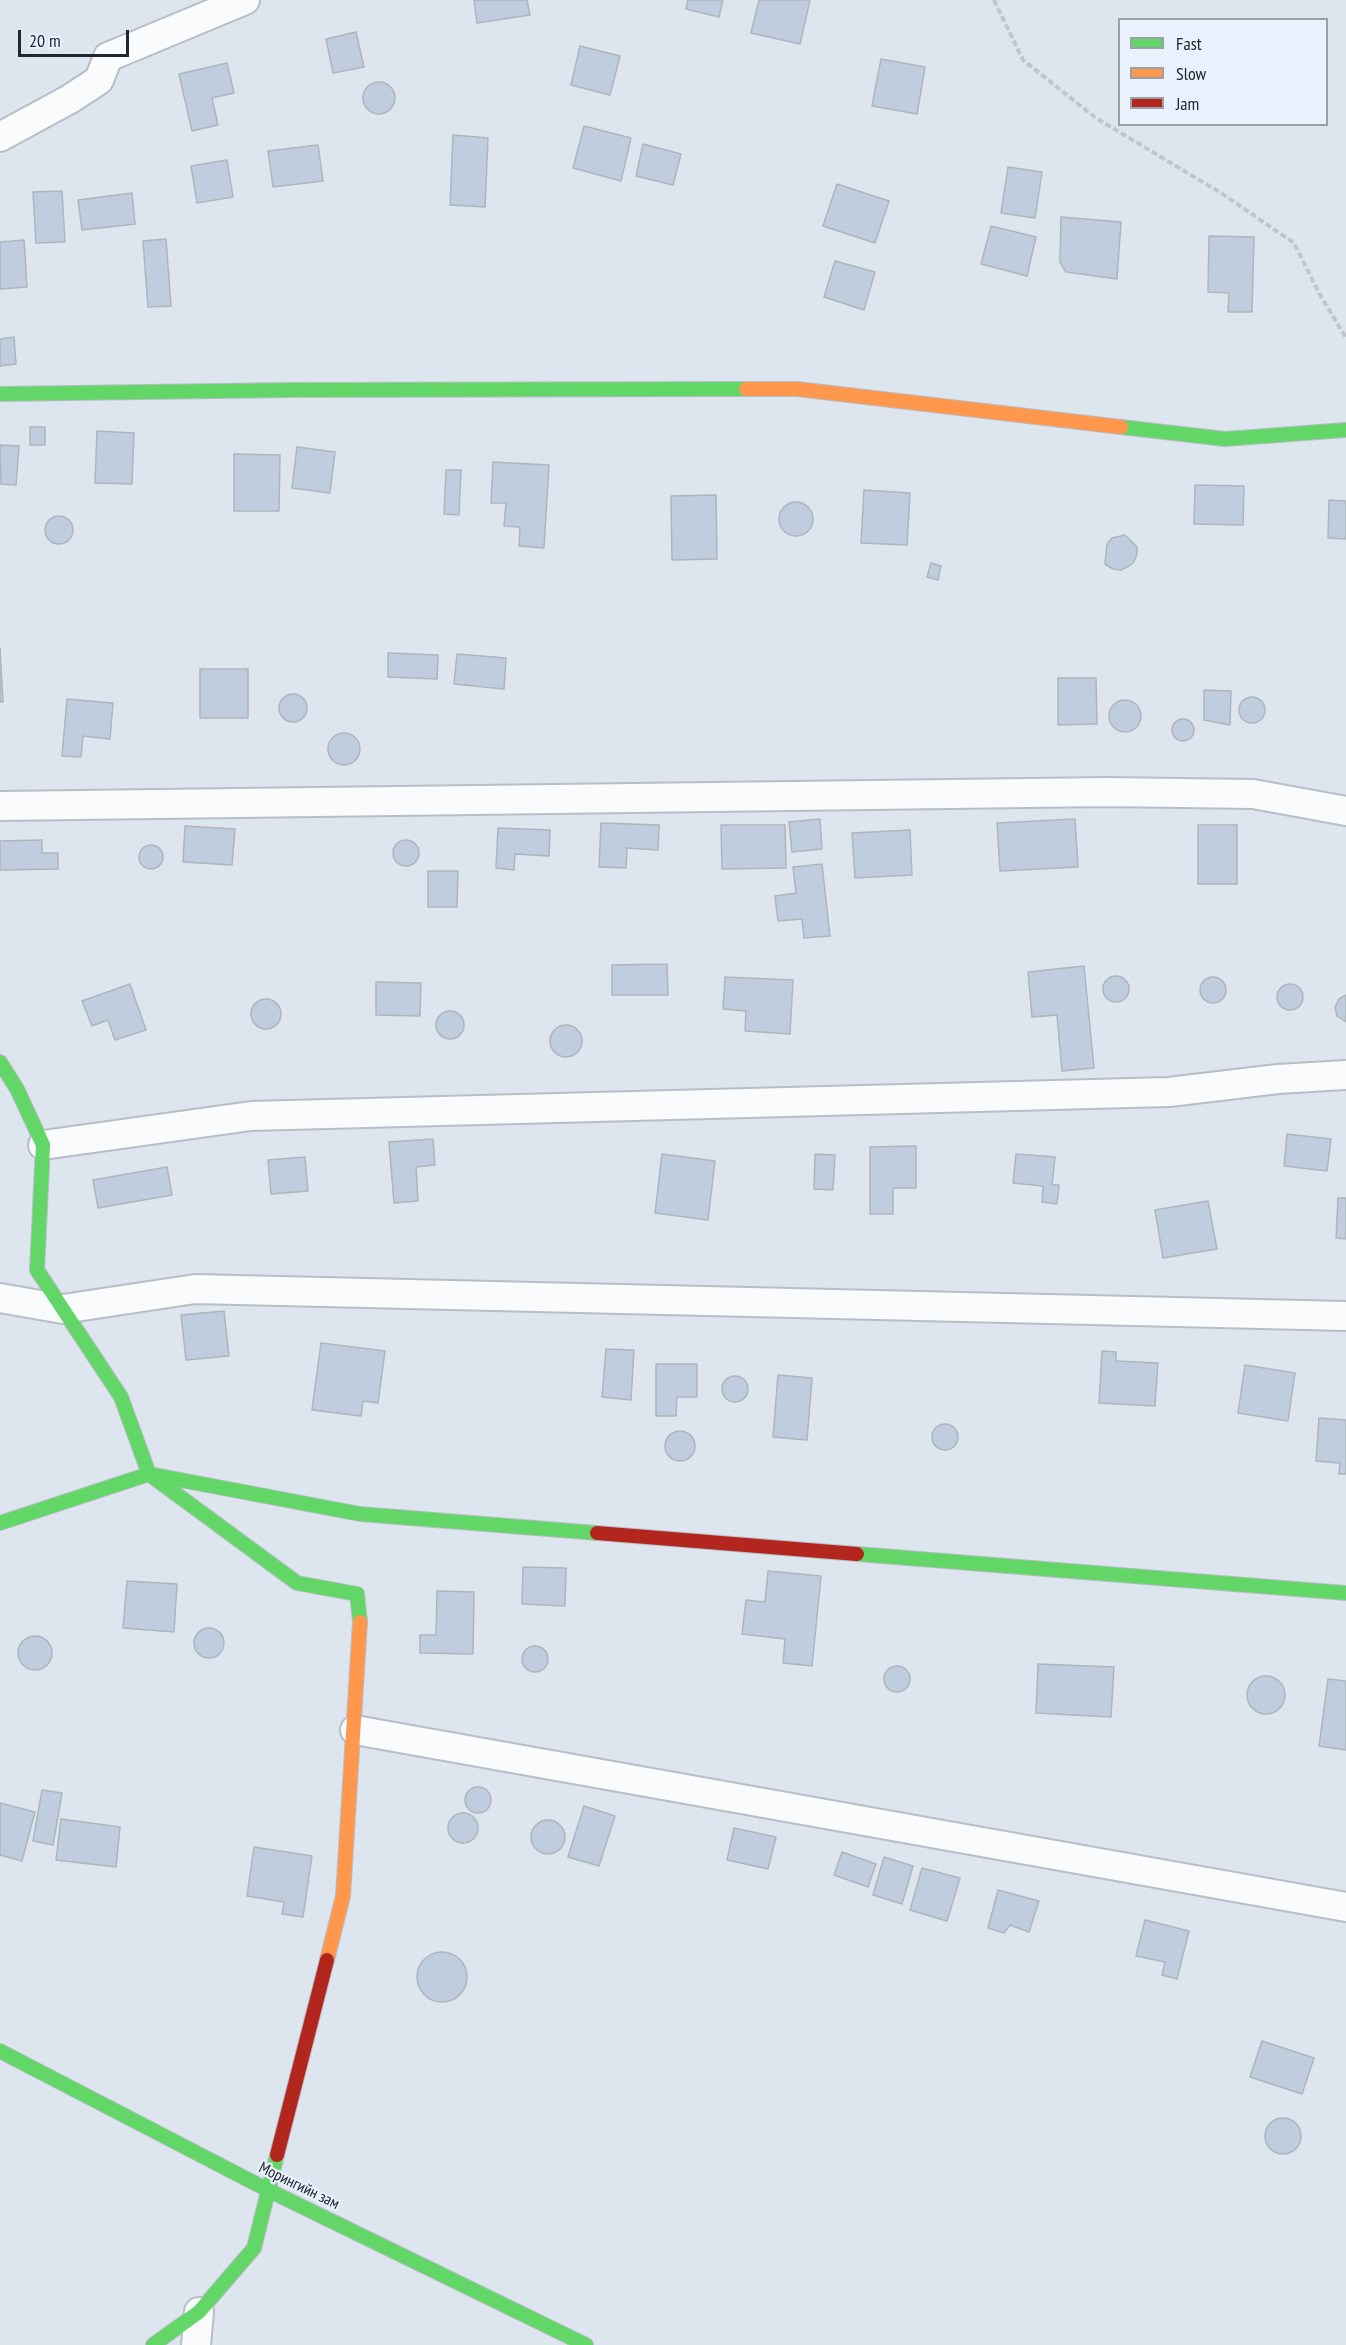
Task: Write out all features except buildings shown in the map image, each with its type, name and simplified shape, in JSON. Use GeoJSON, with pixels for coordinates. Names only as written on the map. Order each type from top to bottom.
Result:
{"type":"FeatureCollection","features":[{"type":"Feature","properties":{"kind":"street"},"geometry":{"type":"LineString","coordinates":[[0,137],[70,99],[99,80],[108,57],[244,0]]}},
{"type":"Feature","properties":{"kind":"street"},"geometry":{"type":"LineString","coordinates":[[0,394],[291,390],[797,389],[1225,439],[1346,429]]}},
{"type":"Feature","properties":{"kind":"street"},"geometry":{"type":"LineString","coordinates":[[0,806],[1107,792],[1253,794],[1346,811]]}},
{"type":"Feature","properties":{"kind":"street"},"geometry":{"type":"LineString","coordinates":[[0,1062],[8,1088],[44,1144],[37,1270],[121,1397],[149,1474],[297,1583],[357,1594],[361,1626],[343,1896],[254,2248],[199,2312],[153,2345]]}},
{"type":"Feature","properties":{"kind":"street"},"geometry":{"type":"LineString","coordinates":[[44,1144],[251,1116],[1169,1092],[1278,1078],[1346,1075]]}},
{"type":"Feature","properties":{"kind":"street"},"geometry":{"type":"LineString","coordinates":[[0,1298],[63,1309],[195,1289],[1346,1316]]}},
{"type":"Feature","properties":{"kind":"street"},"geometry":{"type":"LineString","coordinates":[[0,1523],[149,1474],[360,1514],[1346,1593]]}},
{"type":"Feature","properties":{"kind":"street"},"geometry":{"type":"LineString","coordinates":[[355,1730],[1346,1907]]}},
{"type":"Feature","properties":{"kind":"street","name":"Морингийн зам"},"geometry":{"type":"LineString","coordinates":[[0,2051],[268,2190],[586,2345]]}},
{"type":"Feature","properties":{"kind":"street"},"geometry":{"type":"LineString","coordinates":[[196,2345],[199,2312]]}},
{"type":"Feature","properties":{"kind":"path"},"geometry":{"type":"LineString","coordinates":[[994,0],[1023,60],[1096,118],[1221,193],[1294,243],[1319,293],[1346,338]]}},
{"type":"Feature","properties":{"kind":"traffic: fast"},"geometry":{"type":"LineString","coordinates":[[0,394],[291,390],[746,389]]}},
{"type":"Feature","properties":{"kind":"traffic: fast"},"geometry":{"type":"LineString","coordinates":[[1121,427],[1225,439],[1346,430]]}},
{"type":"Feature","properties":{"kind":"traffic: fast"},"geometry":{"type":"LineString","coordinates":[[0,1062],[17,1089],[43,1145],[37,1270],[121,1397],[149,1474],[297,1583],[357,1594],[360,1622]]}},
{"type":"Feature","properties":{"kind":"traffic: fast"},"geometry":{"type":"LineString","coordinates":[[0,1523],[149,1474],[360,1514],[597,1533]]}},
{"type":"Feature","properties":{"kind":"traffic: fast"},"geometry":{"type":"LineString","coordinates":[[857,1554],[1346,1593]]}},
{"type":"Feature","properties":{"kind":"traffic: fast"},"geometry":{"type":"LineString","coordinates":[[0,2051],[268,2190],[586,2345]]}},
{"type":"Feature","properties":{"kind":"traffic: fast"},"geometry":{"type":"LineString","coordinates":[[153,2345],[199,2312],[254,2248],[277,2155]]}},
{"type":"Feature","properties":{"kind":"traffic: slow"},"geometry":{"type":"LineString","coordinates":[[746,389],[797,389],[1121,427]]}},
{"type":"Feature","properties":{"kind":"traffic: slow"},"geometry":{"type":"LineString","coordinates":[[327,1960],[343,1896],[360,1622]]}},
{"type":"Feature","properties":{"kind":"traffic: jam"},"geometry":{"type":"LineString","coordinates":[[597,1533],[857,1554]]}},
{"type":"Feature","properties":{"kind":"traffic: jam"},"geometry":{"type":"LineString","coordinates":[[277,2155],[327,1960]]}}]}
